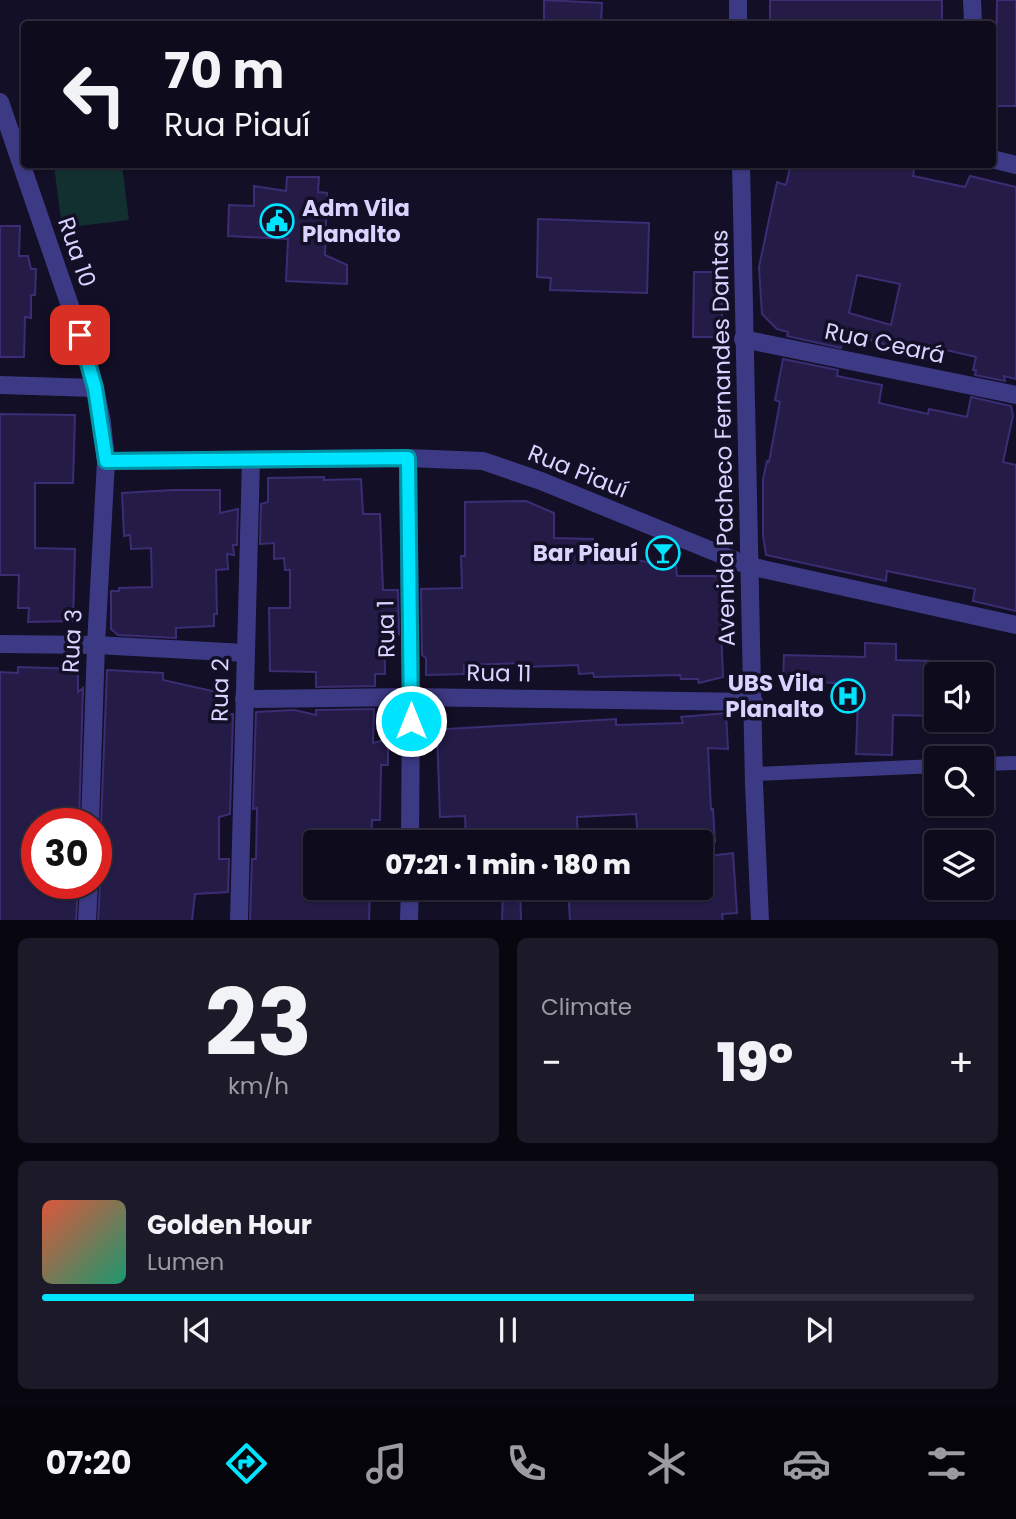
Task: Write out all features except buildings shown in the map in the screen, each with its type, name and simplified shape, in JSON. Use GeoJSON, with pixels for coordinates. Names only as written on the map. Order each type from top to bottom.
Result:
{"type":"FeatureCollection","features":[{"type":"Feature","properties":{"kind":"street"},"geometry":{"type":"LineString","coordinates":[[738,0],[738,21]]}},
{"type":"Feature","properties":{"kind":"street"},"geometry":{"type":"LineString","coordinates":[[972,0],[973,21]]}},
{"type":"Feature","properties":{"kind":"street","name":"Rua 10"},"geometry":{"type":"LineString","coordinates":[[0,102],[21,163]]}},
{"type":"Feature","properties":{"kind":"street"},"geometry":{"type":"LineString","coordinates":[[996,160],[1016,165]]}},
{"type":"Feature","properties":{"kind":"street","name":"Rua 10"},"geometry":{"type":"LineString","coordinates":[[23,168],[80,335],[95,388],[106,461]]}},
{"type":"Feature","properties":{"kind":"street","name":"Avenida Pacheco Fernandes Dantas"},"geometry":{"type":"LineString","coordinates":[[741,168],[743,339],[760,920]]}},
{"type":"Feature","properties":{"kind":"street","name":"Rua Ceará"},"geometry":{"type":"LineString","coordinates":[[743,339],[1016,395]]}},
{"type":"Feature","properties":{"kind":"street"},"geometry":{"type":"LineString","coordinates":[[0,385],[95,388]]}},
{"type":"Feature","properties":{"kind":"street","name":"Rua Piauí"},"geometry":{"type":"LineString","coordinates":[[106,461],[408,458],[483,461],[541,481],[749,566],[1016,625]]}},
{"type":"Feature","properties":{"kind":"street","name":"Rua 1"},"geometry":{"type":"LineString","coordinates":[[408,458],[410,830]]}},
{"type":"Feature","properties":{"kind":"street","name":"Rua 2"},"geometry":{"type":"LineString","coordinates":[[239,920],[251,460]]}},
{"type":"Feature","properties":{"kind":"street","name":"Rua 3"},"geometry":{"type":"LineString","coordinates":[[91,808],[106,461]]}},
{"type":"Feature","properties":{"kind":"street"},"geometry":{"type":"LineString","coordinates":[[0,644],[96,645],[245,653]]}},
{"type":"Feature","properties":{"kind":"street","name":"Rua 11"},"geometry":{"type":"LineString","coordinates":[[244,699],[411,697],[754,702]]}},
{"type":"Feature","properties":{"kind":"street"},"geometry":{"type":"LineString","coordinates":[[88,920],[89,899]]}},
{"type":"Feature","properties":{"kind":"street"},"geometry":{"type":"LineString","coordinates":[[409,920],[410,900]]}},
{"type":"Feature","properties":{"kind":"lane"},"geometry":{"type":"LineString","coordinates":[[994,764],[1014,763]]}},
{"type":"Feature","properties":{"kind":"lane"},"geometry":{"type":"LineString","coordinates":[[754,774],[924,767]]}},
{"type":"Feature","properties":{"kind":"green space"},"geometry":{"type":"Polygon","coordinates":[[[54,168],[122,168],[129,220],[62,228],[54,168]]]}},
{"type":"Feature","properties":{"kind":"place","name":"Adm Vila Planalto"},"geometry":{"type":"Point","coordinates":[277,221]}},
{"type":"Feature","properties":{"kind":"place","name":"Bar Piauí"},"geometry":{"type":"Point","coordinates":[663,553]}},
{"type":"Feature","properties":{"kind":"place","name":"UBS Vila Planalto"},"geometry":{"type":"Point","coordinates":[848,696]}},
{"type":"Feature","properties":{"kind":"route"},"geometry":{"type":"LineString","coordinates":[[80,335],[95,388],[106,461],[408,458],[411,721]]}}]}
